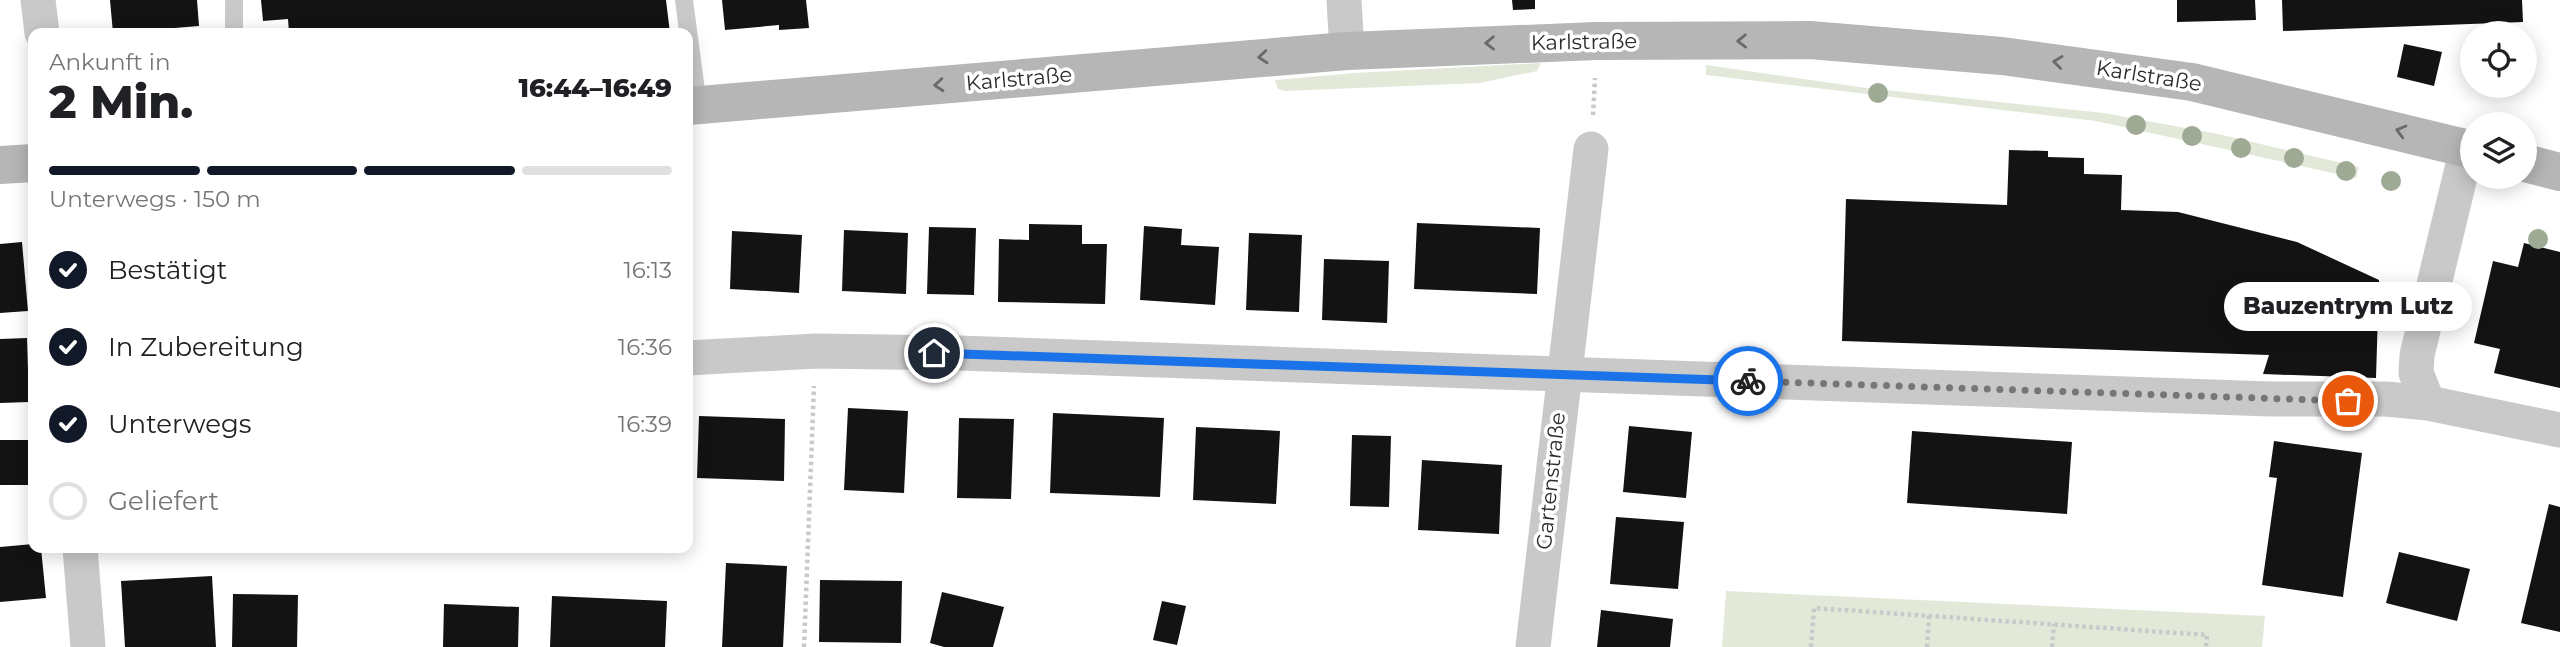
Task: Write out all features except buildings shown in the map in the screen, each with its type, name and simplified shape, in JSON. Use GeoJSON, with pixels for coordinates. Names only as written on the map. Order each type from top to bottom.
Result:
{"type":"FeatureCollection","features":[{"type":"Feature","properties":{"kind":"main road","name":"Karlstraße"},"geometry":{"type":"LineString","coordinates":[[693,106],[1347,51],[1596,41],[1810,40],[2101,67],[2192,82],[2460,147]]}},
{"type":"Feature","properties":{"kind":"main road"},"geometry":{"type":"LineString","coordinates":[[0,165],[28,163]]}},
{"type":"Feature","properties":{"kind":"main road"},"geometry":{"type":"LineString","coordinates":[[2537,166],[2560,172]]}},
{"type":"Feature","properties":{"kind":"street"},"geometry":{"type":"LineString","coordinates":[[38,0],[41,28]]}},
{"type":"Feature","properties":{"kind":"street"},"geometry":{"type":"LineString","coordinates":[[1344,0],[1347,51]]}},
{"type":"Feature","properties":{"kind":"street","name":"Gartenstraße"},"geometry":{"type":"LineString","coordinates":[[1533,647],[1562,375],[1591,149]]}},
{"type":"Feature","properties":{"kind":"street"},"geometry":{"type":"LineString","coordinates":[[2428,403],[2416,373],[2417,355],[2460,188]]}},
{"type":"Feature","properties":{"kind":"street"},"geometry":{"type":"LineString","coordinates":[[693,358],[816,351],[1338,365],[2270,399],[2386,400],[2428,403],[2560,430]]}},
{"type":"Feature","properties":{"kind":"street"},"geometry":{"type":"LineString","coordinates":[[80,553],[88,647]]}},
{"type":"Feature","properties":{"kind":"lane"},"geometry":{"type":"LineString","coordinates":[[234,0],[234,28]]}},
{"type":"Feature","properties":{"kind":"lane"},"geometry":{"type":"LineString","coordinates":[[684,0],[686,28]]}},
{"type":"Feature","properties":{"kind":"path"},"geometry":{"type":"LineString","coordinates":[[804,647],[816,351]]}},
{"type":"Feature","properties":{"kind":"path"},"geometry":{"type":"LineString","coordinates":[[1811,647],[1814,608],[2207,635],[2206,647]]}},
{"type":"Feature","properties":{"kind":"path"},"geometry":{"type":"LineString","coordinates":[[1927,647],[1929,615]]}},
{"type":"Feature","properties":{"kind":"path"},"geometry":{"type":"LineString","coordinates":[[2052,647],[2054,624]]}},
{"type":"Feature","properties":{"kind":"green space"},"geometry":{"type":"Polygon","coordinates":[[[1541,63],[1537,71],[1480,83],[1285,91],[1278,89],[1275,80],[1355,73],[1541,63]]]}},
{"type":"Feature","properties":{"kind":"green space"},"geometry":{"type":"Polygon","coordinates":[[[1706,65],[1866,88],[2104,113],[2218,134],[2359,167],[2356,178],[2096,121],[1706,75],[1706,65]]]}},
{"type":"Feature","properties":{"kind":"green space"},"geometry":{"type":"Polygon","coordinates":[[[1726,591],[2265,616],[2262,647],[1722,647],[1726,591]]]}},
{"type":"Feature","properties":{"kind":"way so far"},"geometry":{"type":"LineString","coordinates":[[1748,381],[2348,401]]}},
{"type":"Feature","properties":{"kind":"place","name":"Bauzentrym Lutz"},"geometry":{"type":"Point","coordinates":[2348,401]}},
{"type":"Feature","properties":{"kind":"route"},"geometry":{"type":"LineString","coordinates":[[934,353],[1748,381]]}}]}
